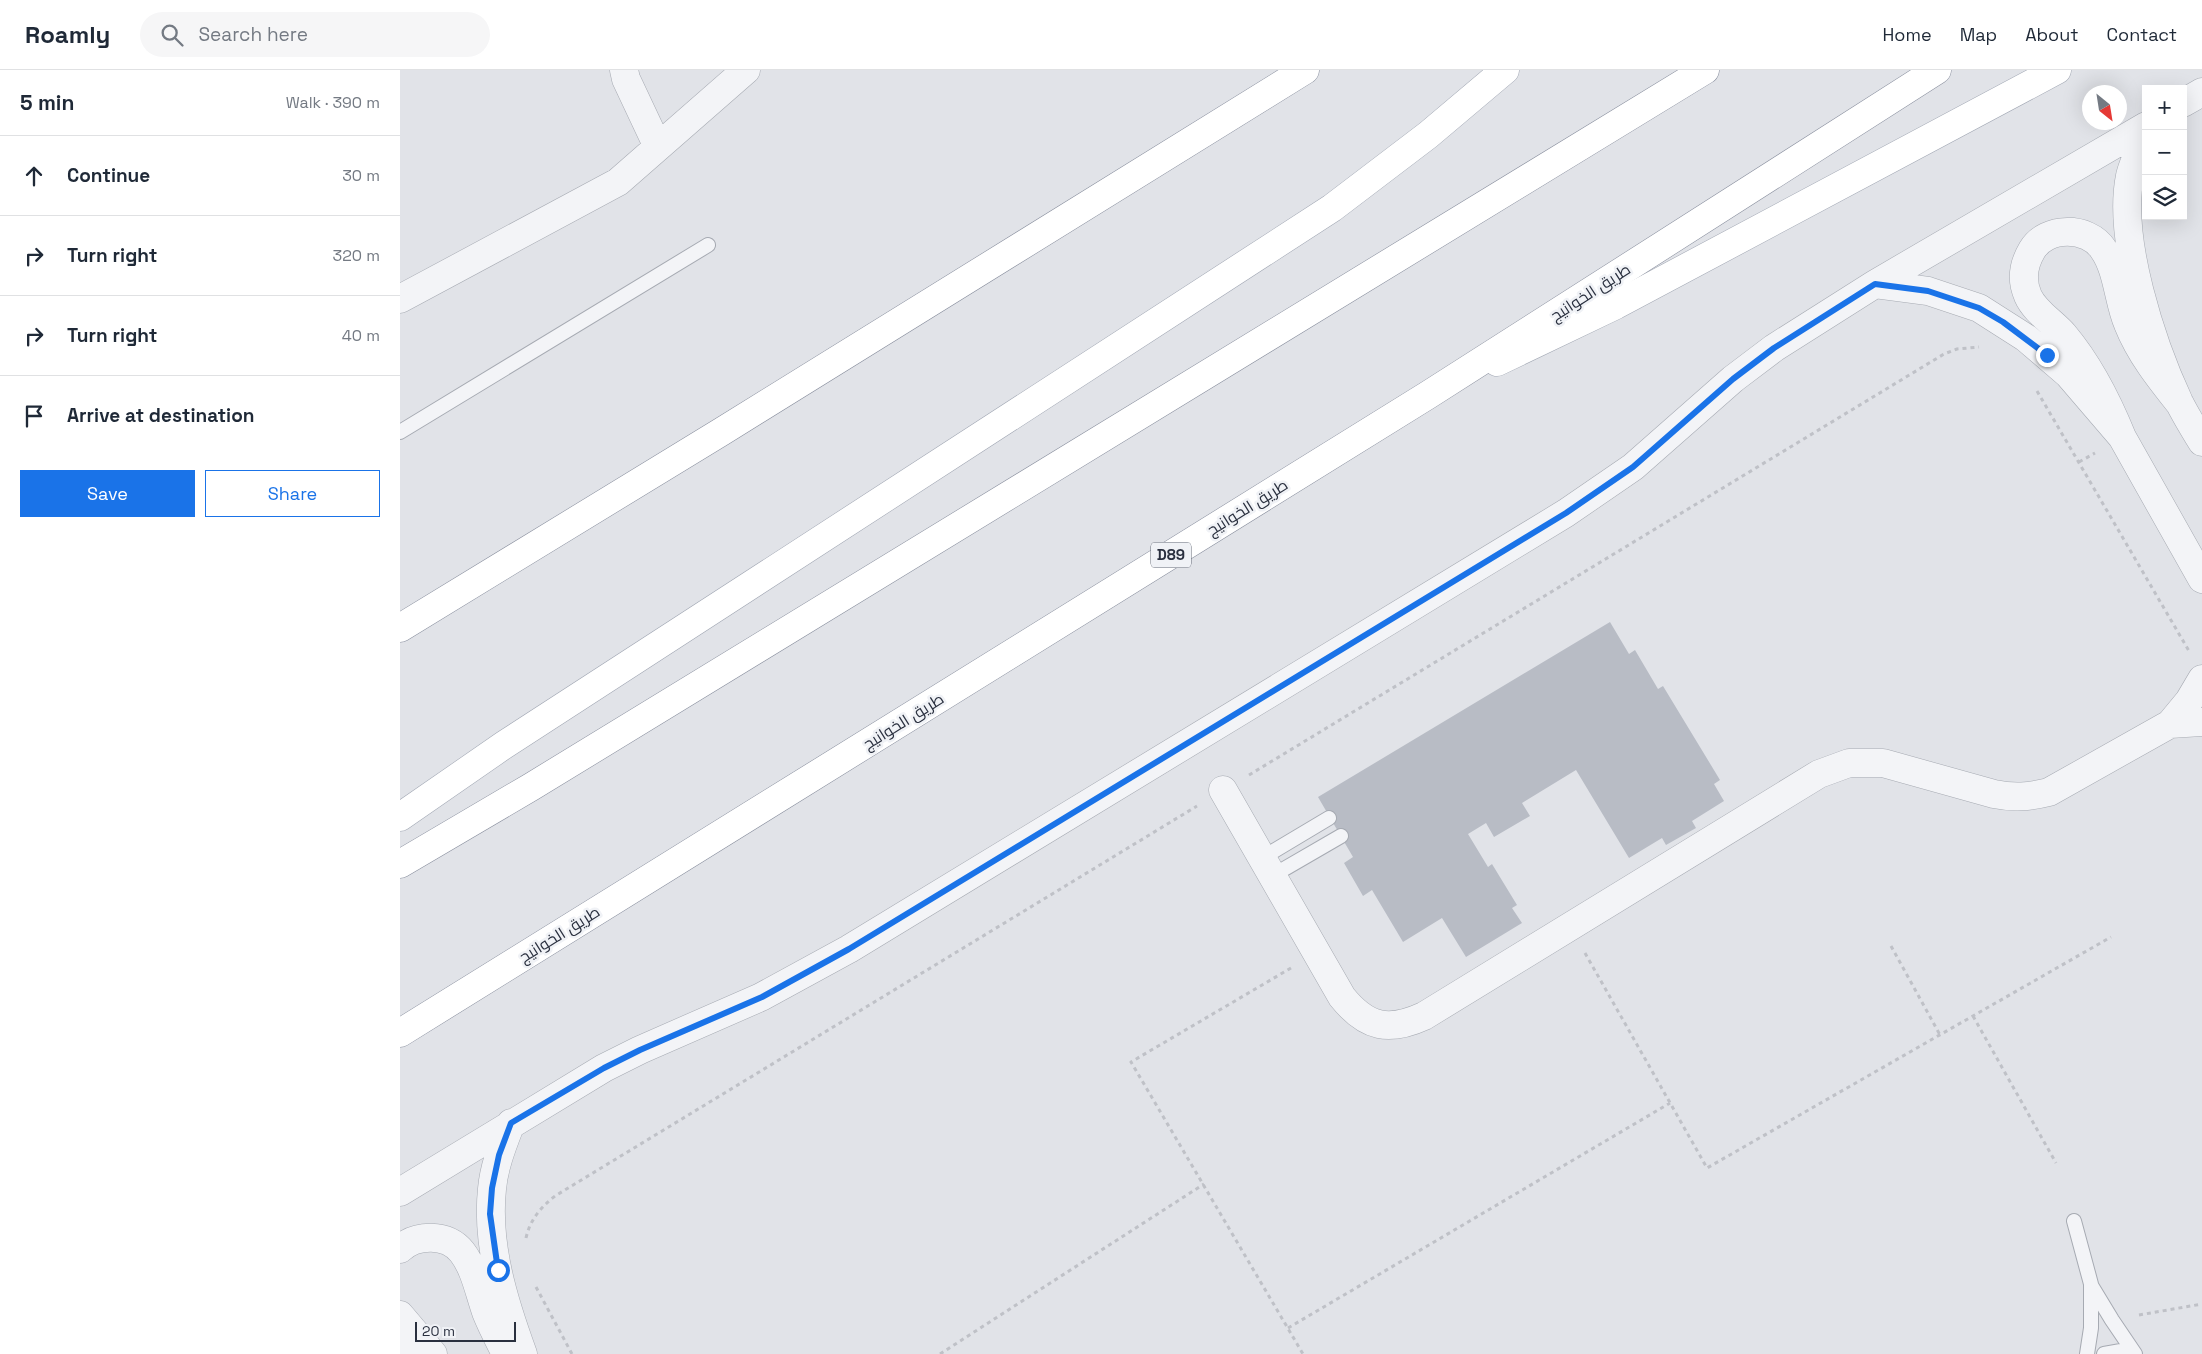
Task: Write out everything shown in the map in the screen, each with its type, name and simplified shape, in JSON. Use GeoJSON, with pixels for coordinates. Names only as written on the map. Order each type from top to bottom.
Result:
{"type":"FeatureCollection","features":[{"type":"Feature","properties":{"kind":"main road"},"geometry":{"type":"LineString","coordinates":[[400,628],[737,422],[1305,70]]}},
{"type":"Feature","properties":{"kind":"main road"},"geometry":{"type":"LineString","coordinates":[[400,817],[504,745],[1332,208],[1428,135],[1505,70]]}},
{"type":"Feature","properties":{"kind":"main road"},"geometry":{"type":"LineString","coordinates":[[400,864],[531,787],[1705,70]]}},
{"type":"Feature","properties":{"kind":"main road","name":"طريق الخوانيج"},"geometry":{"type":"LineString","coordinates":[[400,1033],[1428,395],[1937,70]]}},
{"type":"Feature","properties":{"kind":"main road"},"geometry":{"type":"LineString","coordinates":[[1428,395],[1616,305],[2057,70]]}},
{"type":"Feature","properties":{"kind":"street"},"geometry":{"type":"LineString","coordinates":[[624,70],[626,79],[658,147]]}},
{"type":"Feature","properties":{"kind":"street"},"geometry":{"type":"LineString","coordinates":[[400,299],[618,182],[746,70]]}},
{"type":"Feature","properties":{"kind":"street"},"geometry":{"type":"LineString","coordinates":[[2187,101],[2202,92]]}},
{"type":"Feature","properties":{"kind":"street"},"geometry":{"type":"LineString","coordinates":[[400,1192],[604,1068],[640,1050],[762,997],[849,949],[1601,492],[1633,467],[1733,379],[1774,348],[1875,284],[2142,128]]}},
{"type":"Feature","properties":{"kind":"street"},"geometry":{"type":"LineString","coordinates":[[2142,146],[2130,175],[2127,204],[2129,234],[2146,312],[2166,370],[2180,404],[2202,442]]}},
{"type":"Feature","properties":{"kind":"street"},"geometry":{"type":"LineString","coordinates":[[2180,404],[2142,353],[2128,324],[2111,265],[2103,248],[2088,235],[2069,231],[2051,234],[2035,245],[2025,261],[2023,280],[2029,298],[2062,333],[2081,357],[2097,382],[2122,438],[2202,579]]}},
{"type":"Feature","properties":{"kind":"street"},"geometry":{"type":"LineString","coordinates":[[1875,284],[1901,286],[1937,293],[1979,308],[2003,322],[2047,355],[2068,374],[2122,438]]}},
{"type":"Feature","properties":{"kind":"street"},"geometry":{"type":"LineString","coordinates":[[1223,790],[1342,997],[1354,1012],[1370,1022],[1388,1026],[1407,1024],[1424,1016],[1819,774],[1834,767],[1849,763],[1882,763],[1994,794],[2012,797],[2031,797],[2049,792],[2170,724],[2190,701],[2197,668]]}},
{"type":"Feature","properties":{"kind":"street"},"geometry":{"type":"LineString","coordinates":[[2170,724],[2202,722]]}},
{"type":"Feature","properties":{"kind":"street"},"geometry":{"type":"LineString","coordinates":[[511,1123],[499,1155],[492,1188],[490,1214],[498,1270],[523,1354]]}},
{"type":"Feature","properties":{"kind":"street"},"geometry":{"type":"LineString","coordinates":[[400,1249],[407,1242],[426,1237],[445,1240],[461,1250],[471,1267],[486,1313],[506,1354]]}},
{"type":"Feature","properties":{"kind":"street"},"geometry":{"type":"LineString","coordinates":[[400,1315],[434,1354]]}},
{"type":"Feature","properties":{"kind":"street"},"geometry":{"type":"LineString","coordinates":[[400,1350],[404,1354]]}},
{"type":"Feature","properties":{"kind":"lane"},"geometry":{"type":"LineString","coordinates":[[400,432],[708,245]]}},
{"type":"Feature","properties":{"kind":"lane"},"geometry":{"type":"LineString","coordinates":[[1267,867],[1329,818]]}},
{"type":"Feature","properties":{"kind":"lane"},"geometry":{"type":"LineString","coordinates":[[1267,867],[1340,836]]}},
{"type":"Feature","properties":{"kind":"lane"},"geometry":{"type":"LineString","coordinates":[[2074,1221],[2091,1284],[2135,1354]]}},
{"type":"Feature","properties":{"kind":"lane"},"geometry":{"type":"LineString","coordinates":[[2087,1354],[2090,1328],[2091,1284]]}},
{"type":"Feature","properties":{"kind":"lane"},"geometry":{"type":"LineString","coordinates":[[2104,1354],[2121,1351],[2135,1354]]}},
{"type":"Feature","properties":{"kind":"path"},"geometry":{"type":"LineString","coordinates":[[525,1244],[532,1220],[542,1207],[555,1196],[1944,354],[1957,348],[1972,346],[1987,348]]}},
{"type":"Feature","properties":{"kind":"path"},"geometry":{"type":"LineString","coordinates":[[2035,387],[2197,668]]}},
{"type":"Feature","properties":{"kind":"path"},"geometry":{"type":"LineString","coordinates":[[1570,927],[1707,1168],[2111,937]]}},
{"type":"Feature","properties":{"kind":"path"},"geometry":{"type":"LineString","coordinates":[[1892,946],[1940,1035]]}},
{"type":"Feature","properties":{"kind":"path"},"geometry":{"type":"LineString","coordinates":[[1302,1354],[1205,1184],[1131,1062],[1317,953]]}},
{"type":"Feature","properties":{"kind":"path"},"geometry":{"type":"LineString","coordinates":[[1973,1016],[2056,1163]]}},
{"type":"Feature","properties":{"kind":"path"},"geometry":{"type":"LineString","coordinates":[[1288,1328],[1670,1103]]}},
{"type":"Feature","properties":{"kind":"path"},"geometry":{"type":"LineString","coordinates":[[940,1354],[1205,1184]]}},
{"type":"Feature","properties":{"kind":"path"},"geometry":{"type":"LineString","coordinates":[[535,1286],[572,1354]]}},
{"type":"Feature","properties":{"kind":"path"},"geometry":{"type":"LineString","coordinates":[[2112,1320],[2202,1304]]}},
{"type":"Feature","properties":{"kind":"building"},"geometry":{"type":"Polygon","coordinates":[[[1610,622],[1629,654],[1635,650],[1658,689],[1663,686],[1720,780],[1714,784],[1724,801],[1692,821],[1696,828],[1666,845],[1662,838],[1629,858],[1576,770],[1522,803],[1530,816],[1494,837],[1486,823],[1468,834],[1488,867],[1492,864],[1517,905],[1512,908],[1522,923],[1466,957],[1442,918],[1403,942],[1372,890],[1363,896],[1344,863],[1353,857],[1318,797],[1610,622]]]}},
{"type":"Feature","properties":{"kind":"route"},"geometry":{"type":"LineString","coordinates":[[498,1270],[492,1240],[490,1214],[492,1188],[499,1155],[511,1123],[604,1068],[640,1050],[762,997],[806,974],[1601,492],[1665,441],[1733,379],[1774,348],[1875,284],[1928,291],[1954,298],[1979,308],[2003,322],[2047,355]]}}]}
